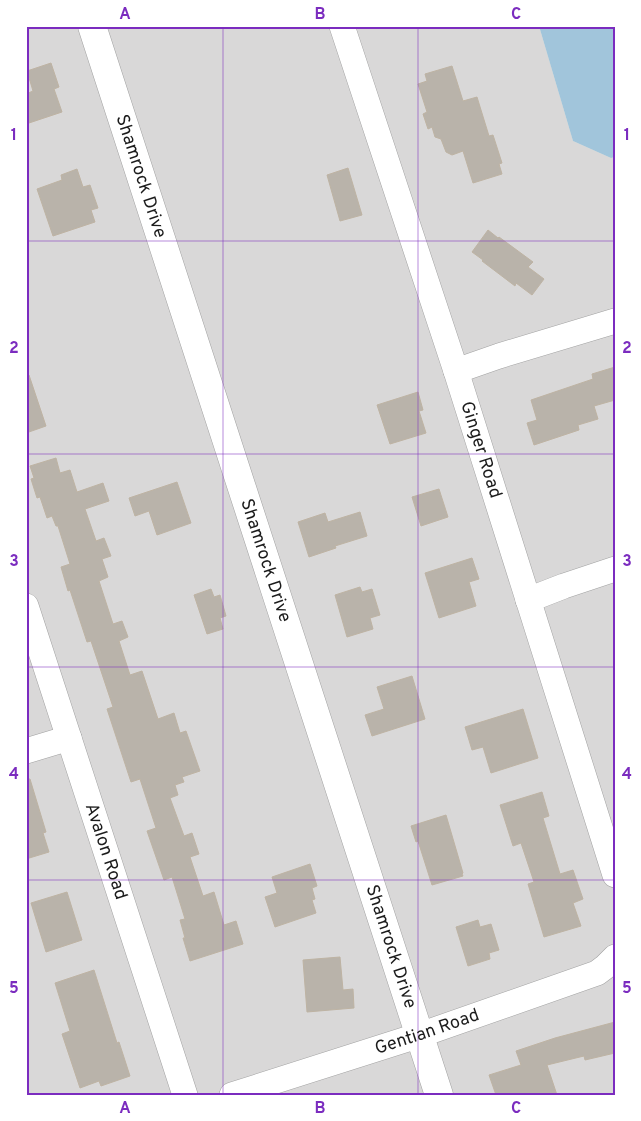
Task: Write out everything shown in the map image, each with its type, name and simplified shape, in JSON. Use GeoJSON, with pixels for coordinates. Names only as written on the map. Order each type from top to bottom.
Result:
{"type":"FeatureCollection","features":[{"type":"Feature","properties":{"kind":"street","name":"Shamrock Drive"},"geometry":{"type":"LineString","coordinates":[[92,26],[439,1095]]}},
{"type":"Feature","properties":{"kind":"street","name":"Ginger Road"},"geometry":{"type":"LineString","coordinates":[[342,26],[456,371],[615,875]]}},
{"type":"Feature","properties":{"kind":"street"},"geometry":{"type":"LineString","coordinates":[[456,371],[615,321]]}},
{"type":"Feature","properties":{"kind":"street"},"geometry":{"type":"LineString","coordinates":[[528,600],[615,569]]}},
{"type":"Feature","properties":{"kind":"street","name":"Avalon Road"},"geometry":{"type":"LineString","coordinates":[[26,606],[185,1095]]}},
{"type":"Feature","properties":{"kind":"street"},"geometry":{"type":"LineString","coordinates":[[26,751],[70,738]]}},
{"type":"Feature","properties":{"kind":"street","name":"Gentian Road"},"geometry":{"type":"LineString","coordinates":[[232,1095],[420,1035],[597,973],[615,957]]}},
{"type":"Feature","properties":{"kind":"shaded area"},"geometry":{"type":"Polygon","coordinates":[[[26,26],[79,26],[426,1095],[26,1095],[26,1000],[28,999],[26,991],[26,26]]]}},
{"type":"Feature","properties":{"kind":"shaded area"},"geometry":{"type":"Polygon","coordinates":[[[104,26],[539,26],[573,141],[611,158],[615,157],[615,1095],[451,1095],[104,26]]]}},
{"type":"Feature","properties":{"kind":"water"},"geometry":{"type":"Polygon","coordinates":[[[539,26],[615,26],[615,157],[611,158],[573,141],[539,26]]]}},
{"type":"Feature","properties":{"kind":"building"},"geometry":{"type":"Polygon","coordinates":[[[51,63],[59,87],[54,89],[62,112],[26,124],[26,94],[33,91],[27,71],[51,63]]]}},
{"type":"Feature","properties":{"kind":"building"},"geometry":{"type":"Polygon","coordinates":[[[452,66],[463,101],[477,97],[489,136],[493,135],[502,163],[499,164],[502,174],[473,183],[463,151],[452,155],[446,152],[441,139],[435,137],[432,127],[428,129],[423,114],[427,112],[418,84],[427,81],[425,74],[452,66]]]}},
{"type":"Feature","properties":{"kind":"building"},"geometry":{"type":"Polygon","coordinates":[[[348,168],[362,215],[340,221],[327,175],[348,168]]]}},
{"type":"Feature","properties":{"kind":"building"},"geometry":{"type":"Polygon","coordinates":[[[77,169],[83,187],[90,185],[98,208],[91,210],[95,222],[53,236],[37,189],[62,180],[61,175],[77,169]]]}},
{"type":"Feature","properties":{"kind":"building"},"geometry":{"type":"Polygon","coordinates":[[[488,230],[533,262],[528,267],[544,279],[532,295],[516,283],[515,286],[472,252],[488,230]]]}},
{"type":"Feature","properties":{"kind":"building"},"geometry":{"type":"Polygon","coordinates":[[[615,367],[615,400],[594,406],[598,419],[578,425],[579,430],[534,445],[527,423],[537,420],[531,400],[593,379],[592,374],[615,367]]]}},
{"type":"Feature","properties":{"kind":"building"},"geometry":{"type":"Polygon","coordinates":[[[26,375],[29,375],[46,426],[26,433],[26,375]]]}},
{"type":"Feature","properties":{"kind":"building"},"geometry":{"type":"Polygon","coordinates":[[[418,392],[423,410],[419,411],[426,433],[390,444],[377,405],[418,392]]]}},
{"type":"Feature","properties":{"kind":"building"},"geometry":{"type":"Polygon","coordinates":[[[56,458],[60,473],[70,470],[77,492],[103,483],[109,501],[85,509],[96,541],[104,538],[111,556],[102,559],[108,577],[99,581],[113,624],[122,621],[128,637],[119,641],[130,675],[142,671],[158,719],[174,713],[180,733],[186,731],[200,771],[182,777],[184,782],[175,785],[178,795],[170,798],[184,836],[192,833],[199,854],[190,857],[203,896],[214,892],[224,925],[236,921],[243,944],[190,961],[180,920],[185,919],[172,877],[164,880],[147,831],[156,828],[140,779],[131,782],[107,709],[113,707],[91,641],[87,642],[70,590],[68,591],[61,567],[70,564],[58,526],[56,526],[52,516],[47,518],[40,497],[37,498],[31,479],[34,478],[30,466],[56,458]]]}},
{"type":"Feature","properties":{"kind":"building"},"geometry":{"type":"Polygon","coordinates":[[[177,482],[191,523],[157,535],[149,511],[135,516],[129,498],[177,482]]]}},
{"type":"Feature","properties":{"kind":"building"},"geometry":{"type":"Polygon","coordinates":[[[439,489],[448,517],[421,526],[412,497],[439,489]]]}},
{"type":"Feature","properties":{"kind":"building"},"geometry":{"type":"Polygon","coordinates":[[[360,512],[367,536],[309,557],[298,522],[325,513],[328,522],[360,512]]]}},
{"type":"Feature","properties":{"kind":"building"},"geometry":{"type":"Polygon","coordinates":[[[472,558],[479,579],[469,582],[476,606],[439,618],[425,573],[472,558]]]}},
{"type":"Feature","properties":{"kind":"building"},"geometry":{"type":"Polygon","coordinates":[[[360,587],[362,592],[372,589],[380,615],[370,618],[373,629],[347,637],[335,595],[360,587]]]}},
{"type":"Feature","properties":{"kind":"building"},"geometry":{"type":"Polygon","coordinates":[[[211,589],[214,597],[220,595],[226,616],[220,618],[223,629],[207,634],[194,595],[211,589]]]}},
{"type":"Feature","properties":{"kind":"building"},"geometry":{"type":"Polygon","coordinates":[[[412,676],[425,719],[372,736],[365,715],[384,709],[377,687],[412,676]]]}},
{"type":"Feature","properties":{"kind":"building"},"geometry":{"type":"Polygon","coordinates":[[[523,709],[538,758],[491,773],[483,747],[472,750],[465,727],[523,709]]]}},
{"type":"Feature","properties":{"kind":"building"},"geometry":{"type":"Polygon","coordinates":[[[26,779],[30,779],[46,832],[43,833],[49,852],[26,859],[26,779]]]}},
{"type":"Feature","properties":{"kind":"building"},"geometry":{"type":"Polygon","coordinates":[[[542,792],[549,816],[543,818],[560,874],[573,870],[583,899],[573,903],[581,926],[544,937],[528,884],[534,882],[521,843],[513,846],[500,805],[542,792]]]}},
{"type":"Feature","properties":{"kind":"building"},"geometry":{"type":"Polygon","coordinates":[[[446,815],[463,876],[432,885],[418,841],[416,842],[411,826],[446,815]]]}},
{"type":"Feature","properties":{"kind":"building"},"geometry":{"type":"Polygon","coordinates":[[[310,864],[317,886],[312,888],[315,899],[312,900],[316,913],[275,927],[265,897],[277,893],[272,877],[310,864]]]}},
{"type":"Feature","properties":{"kind":"building"},"geometry":{"type":"Polygon","coordinates":[[[67,892],[82,940],[46,952],[31,903],[67,892]]]}},
{"type":"Feature","properties":{"kind":"building"},"geometry":{"type":"Polygon","coordinates":[[[478,920],[480,927],[491,924],[499,950],[489,953],[490,959],[468,966],[456,927],[478,920]]]}},
{"type":"Feature","properties":{"kind":"building"},"geometry":{"type":"Polygon","coordinates":[[[340,957],[343,990],[353,989],[354,1008],[307,1012],[303,960],[340,957]]]}},
{"type":"Feature","properties":{"kind":"building"},"geometry":{"type":"Polygon","coordinates":[[[94,970],[117,1043],[119,1042],[130,1076],[101,1086],[99,1081],[80,1088],[62,1034],[70,1031],[55,983],[94,970]]]}},
{"type":"Feature","properties":{"kind":"building"},"geometry":{"type":"Polygon","coordinates":[[[615,1022],[615,1053],[585,1060],[584,1056],[547,1065],[557,1095],[496,1095],[489,1075],[521,1065],[516,1051],[555,1038],[615,1022]]]}}]}
